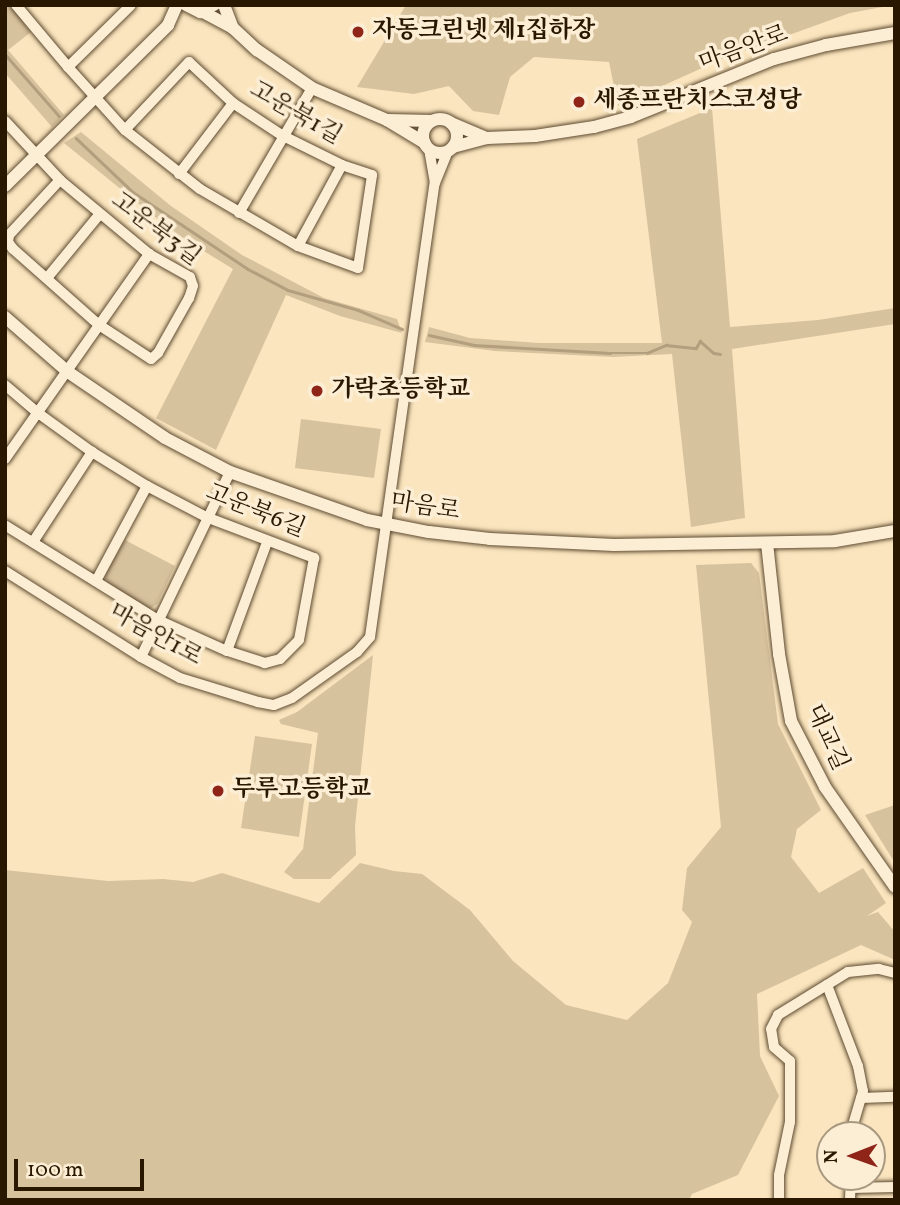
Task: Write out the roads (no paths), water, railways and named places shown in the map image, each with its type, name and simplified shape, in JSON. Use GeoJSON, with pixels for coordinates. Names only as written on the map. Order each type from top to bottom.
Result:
{"type":"FeatureCollection","features":[{"type":"Feature","properties":{"kind":"street"},"geometry":{"type":"LineString","coordinates":[[68,67],[131,5]]}},
{"type":"Feature","properties":{"kind":"street"},"geometry":{"type":"LineString","coordinates":[[5,187],[96,100],[168,25],[177,5]]}},
{"type":"Feature","properties":{"kind":"street"},"geometry":{"type":"LineString","coordinates":[[224,5],[233,28]]}},
{"type":"Feature","properties":{"kind":"street","name":"고운북1길"},"geometry":{"type":"LineString","coordinates":[[19,6],[96,100],[125,130],[179,174],[239,213],[298,246],[358,268],[372,175],[342,165],[284,136],[233,103],[189,62],[125,130]]}},
{"type":"Feature","properties":{"kind":"street"},"geometry":{"type":"LineString","coordinates":[[168,25],[200,9],[233,28],[257,50],[312,88],[387,120],[438,152],[487,138]]}},
{"type":"Feature","properties":{"kind":"street","name":"마음안로"},"geometry":{"type":"LineString","coordinates":[[487,138],[535,136],[594,127],[631,117],[774,58],[826,45],[895,33]]}},
{"type":"Feature","properties":{"kind":"street"},"geometry":{"type":"LineString","coordinates":[[239,213],[312,88]]}},
{"type":"Feature","properties":{"kind":"street"},"geometry":{"type":"LineString","coordinates":[[179,174],[233,103]]}},
{"type":"Feature","properties":{"kind":"street"},"geometry":{"type":"LineString","coordinates":[[387,120],[442,119],[487,138]]}},
{"type":"Feature","properties":{"kind":"street"},"geometry":{"type":"LineString","coordinates":[[432,121],[423,133],[435,183]]}},
{"type":"Feature","properties":{"kind":"street"},"geometry":{"type":"LineString","coordinates":[[435,183],[457,137],[451,123]]}},
{"type":"Feature","properties":{"kind":"street"},"geometry":{"type":"LineString","coordinates":[[7,126],[60,180]]}},
{"type":"Feature","properties":{"kind":"street"},"geometry":{"type":"LineString","coordinates":[[298,246],[342,165]]}},
{"type":"Feature","properties":{"kind":"street","name":"고운북3길"},"geometry":{"type":"LineString","coordinates":[[60,180],[99,215],[149,254],[190,278],[193,286],[158,353],[151,359],[99,325],[13,249],[9,235],[60,180]]}},
{"type":"Feature","properties":{"kind":"street","name":"마음안1로"},"geometry":{"type":"LineString","coordinates":[[5,571],[141,657],[180,678],[258,702],[274,705],[292,698],[357,652],[370,637],[435,183]]}},
{"type":"Feature","properties":{"kind":"street"},"geometry":{"type":"LineString","coordinates":[[47,278],[99,215]]}},
{"type":"Feature","properties":{"kind":"street"},"geometry":{"type":"LineString","coordinates":[[5,459],[149,254]]}},
{"type":"Feature","properties":{"kind":"street","name":"마음로"},"geometry":{"type":"LineString","coordinates":[[5,317],[68,372],[166,438],[230,472],[277,491],[386,524],[502,540],[614,545],[835,541],[895,531]]}},
{"type":"Feature","properties":{"kind":"street","name":"고운북6길"},"geometry":{"type":"LineString","coordinates":[[5,385],[92,452],[147,486],[206,517],[314,558],[299,640],[280,659],[265,663],[227,651],[158,621],[5,525]]}},
{"type":"Feature","properties":{"kind":"street"},"geometry":{"type":"LineString","coordinates":[[33,542],[92,452]]}},
{"type":"Feature","properties":{"kind":"street"},"geometry":{"type":"LineString","coordinates":[[141,657],[206,517],[230,472]]}},
{"type":"Feature","properties":{"kind":"street"},"geometry":{"type":"LineString","coordinates":[[96,581],[147,486]]}},
{"type":"Feature","properties":{"kind":"street"},"geometry":{"type":"LineString","coordinates":[[227,651],[267,542]]}},
{"type":"Feature","properties":{"kind":"street","name":"대교길"},"geometry":{"type":"LineString","coordinates":[[767,544],[779,654],[791,721],[825,787],[895,887]]}},
{"type":"Feature","properties":{"kind":"street"},"geometry":{"type":"LineString","coordinates":[[779,1200],[779,1175],[790,1122],[790,1061],[774,1046],[771,1029],[778,1015],[848,972],[879,969],[895,973]]}},
{"type":"Feature","properties":{"kind":"street"},"geometry":{"type":"LineString","coordinates":[[827,985],[858,1066],[863,1091],[854,1121]]}},
{"type":"Feature","properties":{"kind":"street"},"geometry":{"type":"LineString","coordinates":[[861,1098],[895,1097]]}},
{"type":"Feature","properties":{"kind":"waterway"},"geometry":{"type":"LineString","coordinates":[[5,54],[59,116]]}},
{"type":"Feature","properties":{"kind":"waterway"},"geometry":{"type":"LineString","coordinates":[[76,138],[133,192],[248,269],[288,290],[358,310],[402,329]]}},
{"type":"Feature","properties":{"kind":"waterway"},"geometry":{"type":"LineString","coordinates":[[429,335],[474,345],[610,353],[647,353],[666,345],[696,348],[700,341],[714,353],[720,354]]}},
{"type":"Feature","properties":{"kind":"place","name":"자동크린넷 제1집하장"},"geometry":{"type":"Point","coordinates":[358,32]}},
{"type":"Feature","properties":{"kind":"place","name":"세종프란치스코성당"},"geometry":{"type":"Point","coordinates":[579,102]}},
{"type":"Feature","properties":{"kind":"place","name":"가락초등학교"},"geometry":{"type":"Point","coordinates":[317,391]}},
{"type":"Feature","properties":{"kind":"place","name":"두루고등학교"},"geometry":{"type":"Point","coordinates":[218,791]}}]}
